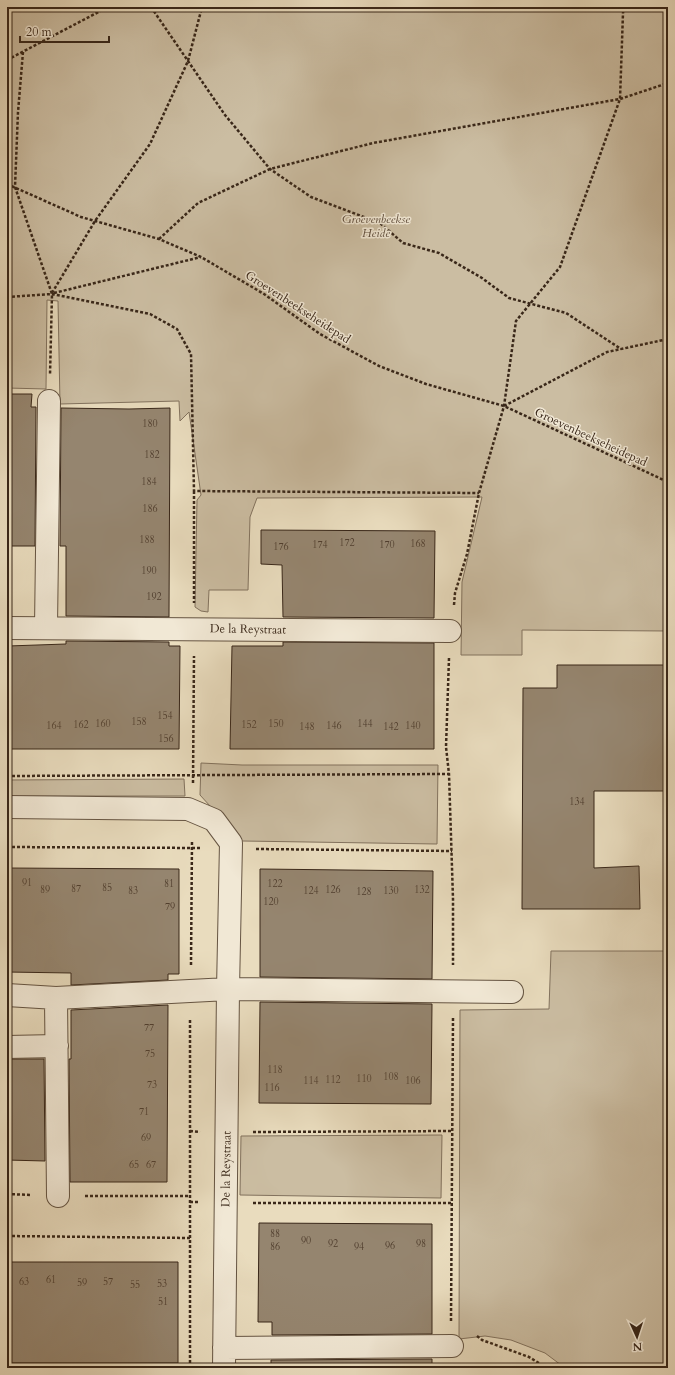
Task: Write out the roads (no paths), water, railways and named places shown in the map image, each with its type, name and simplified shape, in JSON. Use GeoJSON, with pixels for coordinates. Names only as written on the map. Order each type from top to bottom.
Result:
{"type":"FeatureCollection","features":[{"type":"Feature","properties":{"kind":"street"},"geometry":{"type":"LineString","coordinates":[[46,628],[49,401]]}},
{"type":"Feature","properties":{"kind":"street","name":"De la Reystraat"},"geometry":{"type":"LineString","coordinates":[[7,628],[450,631]]}},
{"type":"Feature","properties":{"kind":"street","name":"De la Reystraat"},"geometry":{"type":"LineString","coordinates":[[7,807],[188,809],[214,820],[231,843],[224,1358],[452,1346]]}},
{"type":"Feature","properties":{"kind":"street"},"geometry":{"type":"LineString","coordinates":[[7,995],[56,998],[228,989],[512,992]]}},
{"type":"Feature","properties":{"kind":"street"},"geometry":{"type":"LineString","coordinates":[[56,998],[58,1196]]}},
{"type":"Feature","properties":{"kind":"street"},"geometry":{"type":"LineString","coordinates":[[7,1047],[57,1046]]}},
{"type":"Feature","properties":{"kind":"park label","name":"Groevenbeekse Heide"},"geometry":{"type":"Point","coordinates":[376,226]}}]}
